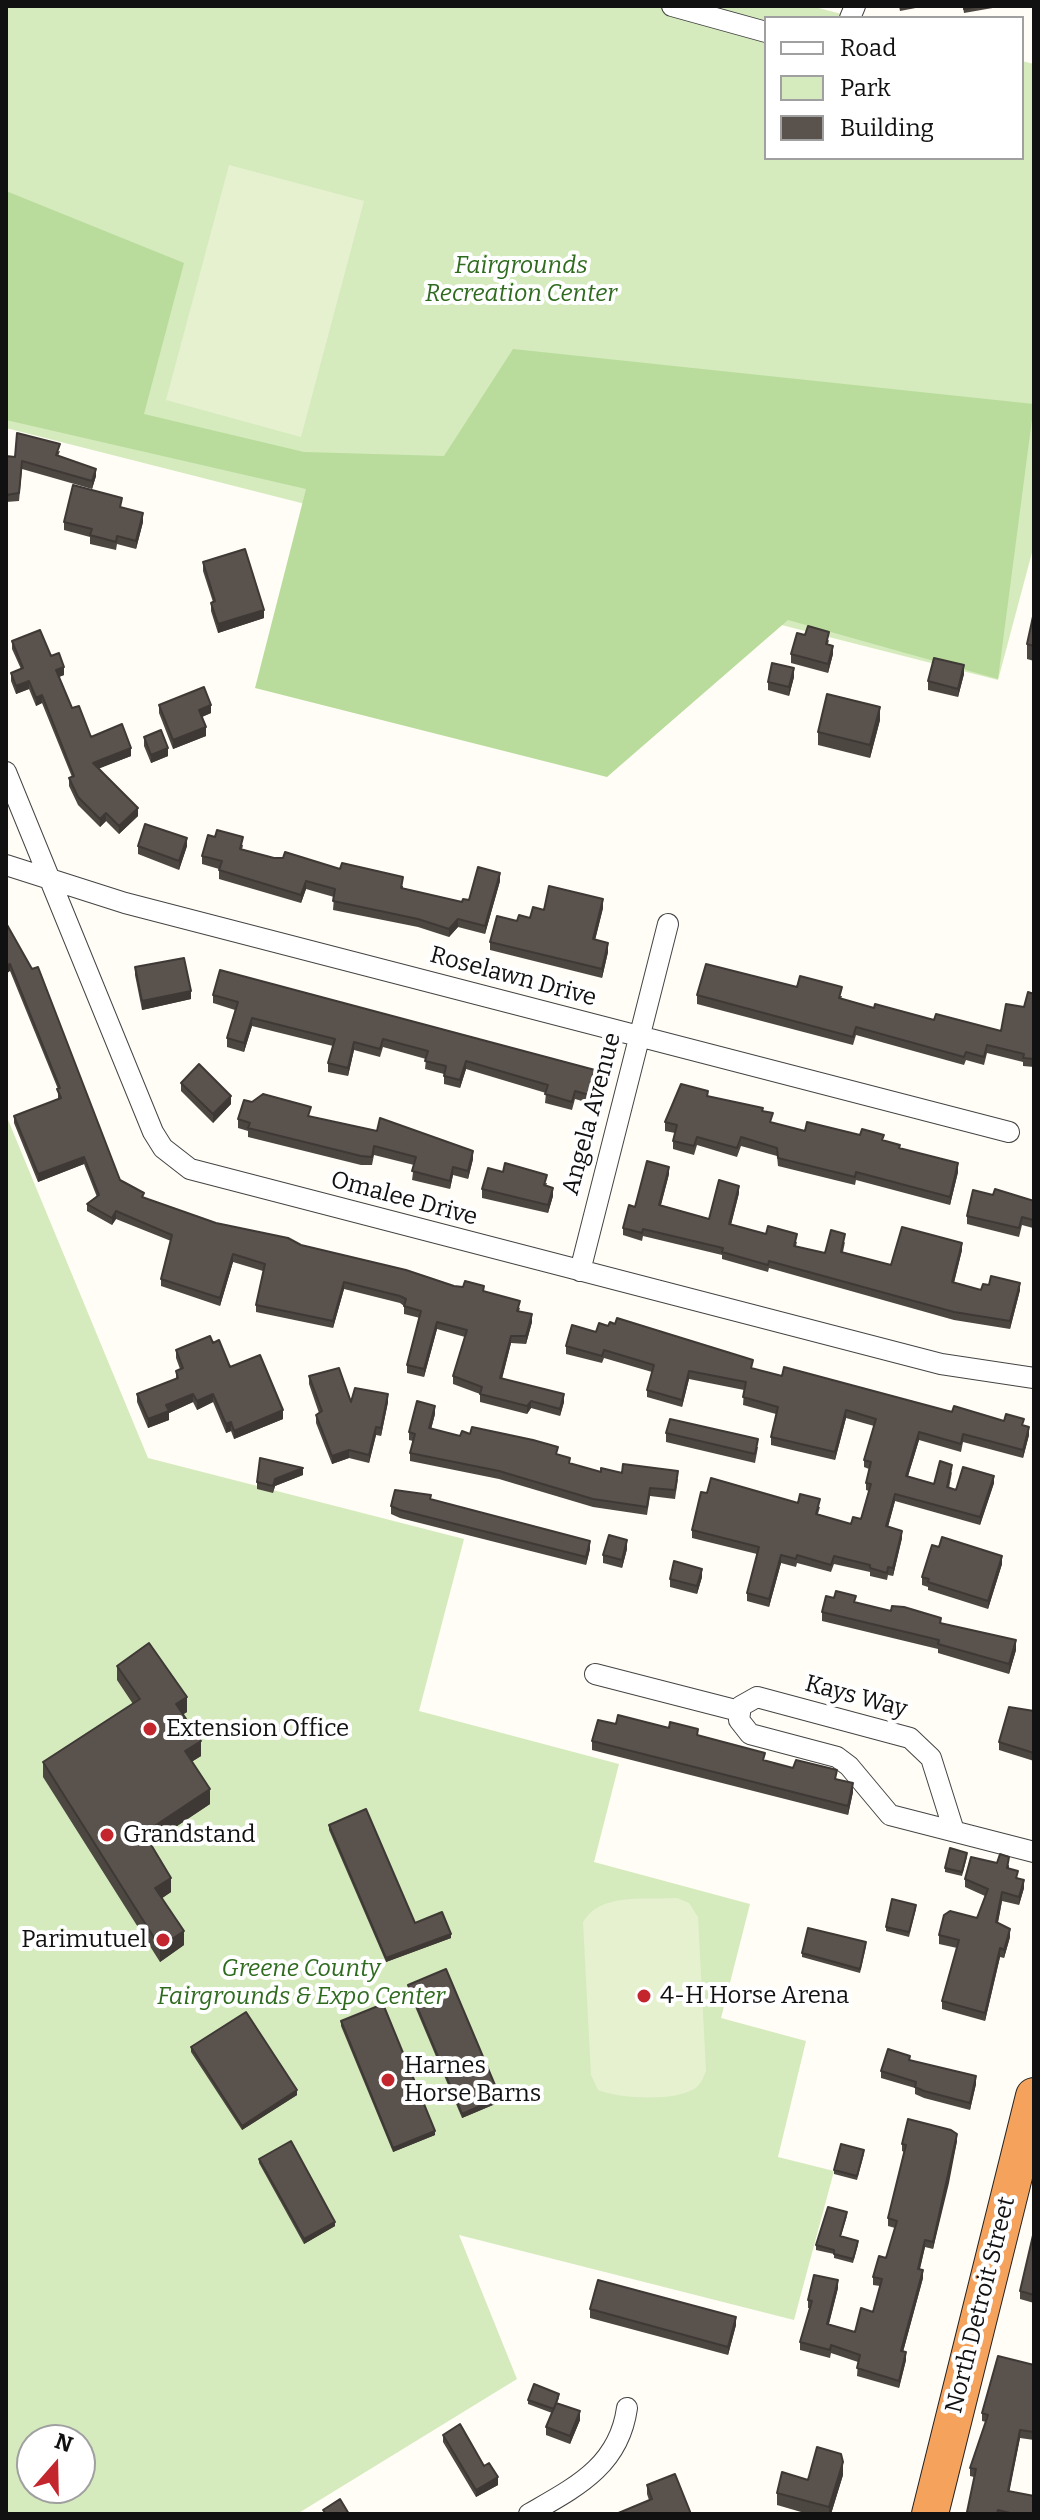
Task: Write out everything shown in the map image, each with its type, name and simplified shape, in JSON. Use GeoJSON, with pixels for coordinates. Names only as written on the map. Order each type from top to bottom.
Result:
{"type":"FeatureCollection","features":[{"type":"Feature","properties":{"kind":"highway","name":"North Detroit Street"},"geometry":{"type":"LineString","coordinates":[[930,2514],[1034,2096]]}},
{"type":"Feature","properties":{"kind":"street"},"geometry":{"type":"LineString","coordinates":[[672,6],[764,31]]}},
{"type":"Feature","properties":{"kind":"street","name":"Omalee Drive"},"geometry":{"type":"LineString","coordinates":[[6,772],[53,879],[153,1132],[177,1161],[203,1173],[941,1364],[1034,1378]]}},
{"type":"Feature","properties":{"kind":"street","name":"Roselawn Drive"},"geometry":{"type":"LineString","coordinates":[[6,865],[125,903],[1009,1132]]}},
{"type":"Feature","properties":{"kind":"street","name":"Angela Avenue"},"geometry":{"type":"LineString","coordinates":[[580,1271],[668,924]]}},
{"type":"Feature","properties":{"kind":"street"},"geometry":{"type":"LineString","coordinates":[[595,1674],[739,1711],[742,1728],[750,1734],[837,1757],[849,1766],[890,1815],[1034,1852]]}},
{"type":"Feature","properties":{"kind":"street","name":"Kays Way"},"geometry":{"type":"LineString","coordinates":[[739,1711],[748,1699],[757,1697],[910,1738],[931,1758],[954,1831]]}},
{"type":"Feature","properties":{"kind":"street"},"geometry":{"type":"LineString","coordinates":[[529,2514],[598,2469],[610,2457],[620,2442],[627,2408]]}},
{"type":"Feature","properties":{"kind":"green space","name":"Fairgrounds Recreation Center"},"geometry":{"type":"Polygon","coordinates":[[[6,6],[811,6],[849,16],[764,16],[764,160],[1024,160],[1024,62],[1034,64],[1034,545],[998,680],[6,428],[6,6]]]}},
{"type":"Feature","properties":{"kind":"green space"},"geometry":{"type":"Polygon","coordinates":[[[229,165],[364,201],[301,437],[166,400],[229,165]]]}},
{"type":"Feature","properties":{"kind":"green space"},"geometry":{"type":"Polygon","coordinates":[[[6,191],[184,263],[144,414],[304,452],[444,456],[513,349],[1034,404],[998,679],[788,620],[607,777],[255,688],[306,489],[6,420],[6,191]]]}},
{"type":"Feature","properties":{"kind":"green space","name":"Greene County Fairgrounds & Expo Center"},"geometry":{"type":"Polygon","coordinates":[[[6,1115],[148,1458],[464,1539],[419,1711],[619,1764],[594,1862],[750,1904],[721,2018],[806,2041],[778,2157],[834,2171],[794,2320],[459,2235],[517,2379],[297,2514],[6,2514],[6,1115]]]}},
{"type":"Feature","properties":{"kind":"green space","name":"4-H Horse Arena"},"geometry":{"type":"Polygon","coordinates":[[[677,1898],[689,1903],[698,1917],[706,2071],[697,2087],[677,2095],[634,2097],[598,2090],[591,2075],[583,1922],[591,1912],[612,1902],[677,1898]]]}},
{"type":"Feature","properties":{"kind":"building"},"geometry":{"type":"Polygon","coordinates":[[[17,433],[60,444],[56,455],[96,469],[92,481],[22,461],[19,493],[6,495],[6,456],[15,457],[17,433]]]}},
{"type":"Feature","properties":{"kind":"building"},"geometry":{"type":"Polygon","coordinates":[[[73,485],[122,498],[120,507],[143,513],[136,541],[117,536],[116,542],[90,535],[92,529],[64,522],[73,485]]]}},
{"type":"Feature","properties":{"kind":"building"},"geometry":{"type":"Polygon","coordinates":[[[245,549],[264,610],[218,624],[211,603],[215,601],[203,562],[245,549]]]}},
{"type":"Feature","properties":{"kind":"building"},"geometry":{"type":"Polygon","coordinates":[[[1034,612],[1034,646],[1027,644],[1034,612]]]}},
{"type":"Feature","properties":{"kind":"building"},"geometry":{"type":"Polygon","coordinates":[[[808,626],[829,632],[826,644],[833,646],[828,664],[791,654],[797,633],[805,635],[808,626]]]}},
{"type":"Feature","properties":{"kind":"building"},"geometry":{"type":"Polygon","coordinates":[[[40,630],[51,656],[59,653],[64,667],[56,670],[72,708],[79,706],[91,737],[122,724],[131,748],[93,763],[138,808],[119,826],[106,813],[100,819],[78,797],[69,778],[74,776],[42,695],[36,698],[29,681],[16,686],[11,673],[23,668],[12,641],[40,630]]]}},
{"type":"Feature","properties":{"kind":"building"},"geometry":{"type":"Polygon","coordinates":[[[934,658],[964,665],[958,689],[928,681],[934,658]]]}},
{"type":"Feature","properties":{"kind":"building"},"geometry":{"type":"Polygon","coordinates":[[[772,663],[794,668],[789,687],[768,682],[772,663]]]}},
{"type":"Feature","properties":{"kind":"building"},"geometry":{"type":"Polygon","coordinates":[[[204,687],[211,705],[199,710],[206,727],[173,740],[159,705],[204,687]]]}},
{"type":"Feature","properties":{"kind":"building"},"geometry":{"type":"Polygon","coordinates":[[[827,694],[880,707],[870,745],[818,732],[827,694]]]}},
{"type":"Feature","properties":{"kind":"building"},"geometry":{"type":"Polygon","coordinates":[[[161,730],[168,748],[151,755],[144,737],[161,730]]]}},
{"type":"Feature","properties":{"kind":"building"},"geometry":{"type":"Polygon","coordinates":[[[145,824],[187,838],[179,861],[138,846],[145,824]]]}},
{"type":"Feature","properties":{"kind":"building"},"geometry":{"type":"Polygon","coordinates":[[[217,830],[243,837],[240,849],[274,858],[283,858],[285,852],[340,869],[342,863],[403,877],[401,888],[462,902],[463,899],[469,900],[478,867],[500,873],[485,926],[458,919],[449,929],[418,919],[333,901],[335,889],[306,881],[301,895],[219,870],[222,861],[202,856],[208,835],[215,837],[217,830]]]}},
{"type":"Feature","properties":{"kind":"building"},"geometry":{"type":"Polygon","coordinates":[[[549,886],[603,899],[593,939],[608,943],[602,969],[490,942],[497,916],[517,921],[519,915],[530,918],[533,907],[544,910],[549,886]]]}},
{"type":"Feature","properties":{"kind":"building"},"geometry":{"type":"Polygon","coordinates":[[[6,923],[32,969],[38,967],[120,1180],[144,1193],[142,1197],[216,1223],[288,1238],[301,1245],[406,1270],[454,1286],[463,1287],[465,1281],[484,1286],[483,1291],[520,1301],[517,1311],[532,1314],[526,1336],[511,1336],[500,1378],[564,1394],[560,1409],[531,1401],[527,1406],[480,1394],[482,1387],[453,1376],[467,1330],[437,1322],[424,1369],[407,1365],[421,1311],[404,1306],[406,1299],[400,1296],[344,1282],[333,1321],[256,1305],[265,1264],[233,1254],[220,1298],[161,1279],[172,1235],[116,1211],[112,1218],[87,1204],[99,1195],[84,1157],[38,1174],[14,1116],[61,1098],[57,1089],[60,1088],[10,964],[6,966],[6,923]]]}},
{"type":"Feature","properties":{"kind":"building"},"geometry":{"type":"Polygon","coordinates":[[[184,958],[191,991],[142,1001],[135,967],[184,958]]]}},
{"type":"Feature","properties":{"kind":"building"},"geometry":{"type":"Polygon","coordinates":[[[706,964],[797,987],[800,976],[842,987],[839,998],[874,1008],[875,1004],[934,1020],[936,1014],[1001,1031],[1006,1004],[1024,1007],[1028,992],[1034,994],[1034,1059],[987,1045],[984,1057],[966,1052],[964,1057],[856,1027],[853,1037],[697,995],[706,964]]]}},
{"type":"Feature","properties":{"kind":"building"},"geometry":{"type":"Polygon","coordinates":[[[220,970],[595,1070],[589,1095],[575,1091],[572,1102],[545,1094],[548,1085],[466,1061],[460,1080],[444,1076],[446,1066],[425,1061],[428,1051],[383,1039],[380,1049],[354,1042],[348,1068],[328,1063],[335,1039],[252,1018],[244,1043],[227,1038],[238,1002],[213,995],[220,970]]]}},
{"type":"Feature","properties":{"kind":"building"},"geometry":{"type":"Polygon","coordinates":[[[199,1064],[231,1096],[213,1114],[181,1083],[199,1064]]]}},
{"type":"Feature","properties":{"kind":"building"},"geometry":{"type":"Polygon","coordinates":[[[681,1084],[708,1091],[707,1096],[763,1108],[762,1111],[773,1113],[770,1122],[805,1131],[807,1122],[860,1135],[862,1129],[884,1135],[882,1140],[900,1145],[899,1148],[958,1163],[950,1197],[856,1172],[855,1177],[778,1158],[777,1148],[741,1137],[737,1148],[697,1137],[694,1146],[673,1141],[677,1125],[665,1122],[681,1084]]]}},
{"type":"Feature","properties":{"kind":"building"},"geometry":{"type":"Polygon","coordinates":[[[263,1094],[311,1107],[308,1116],[377,1131],[380,1118],[473,1151],[468,1171],[453,1167],[450,1181],[412,1171],[416,1157],[374,1146],[372,1157],[361,1156],[248,1128],[250,1123],[238,1119],[244,1100],[252,1102],[263,1094]]]}},
{"type":"Feature","properties":{"kind":"building"},"geometry":{"type":"Polygon","coordinates":[[[647,1161],[669,1167],[659,1205],[709,1219],[719,1180],[739,1186],[729,1224],[766,1234],[768,1226],[797,1234],[794,1246],[825,1253],[831,1230],[845,1234],[841,1252],[891,1265],[902,1227],[962,1243],[952,1282],[981,1290],[983,1284],[989,1285],[991,1276],[1020,1283],[1010,1321],[954,1312],[769,1261],[768,1265],[722,1252],[723,1248],[643,1229],[642,1233],[623,1228],[629,1205],[635,1207],[647,1161]]]}},
{"type":"Feature","properties":{"kind":"building"},"geometry":{"type":"Polygon","coordinates":[[[505,1163],[547,1175],[544,1185],[553,1188],[548,1205],[482,1189],[488,1168],[503,1172],[505,1163]]]}},
{"type":"Feature","properties":{"kind":"building"},"geometry":{"type":"Polygon","coordinates":[[[995,1189],[1034,1201],[1033,1220],[1022,1217],[1019,1228],[967,1216],[973,1190],[993,1195],[995,1189]]]}},
{"type":"Feature","properties":{"kind":"building"},"geometry":{"type":"Polygon","coordinates":[[[617,1318],[753,1360],[751,1368],[782,1376],[784,1367],[952,1412],[954,1406],[1004,1421],[1006,1414],[1024,1419],[1022,1425],[1029,1427],[1023,1450],[963,1434],[961,1444],[919,1432],[906,1476],[934,1484],[940,1461],[952,1465],[947,1487],[956,1490],[963,1467],[994,1476],[980,1517],[895,1494],[886,1526],[902,1531],[893,1568],[888,1567],[887,1573],[870,1568],[870,1565],[834,1556],[831,1565],[797,1555],[796,1559],[781,1555],[769,1599],[747,1593],[759,1547],[692,1530],[701,1492],[707,1493],[711,1478],[798,1503],[800,1494],[820,1499],[816,1514],[851,1524],[853,1517],[861,1519],[871,1484],[866,1483],[871,1462],[864,1460],[876,1419],[846,1410],[835,1452],[771,1437],[778,1407],[743,1397],[746,1382],[689,1371],[682,1400],[647,1390],[654,1365],[604,1350],[602,1356],[566,1346],[572,1325],[596,1332],[599,1323],[608,1326],[610,1322],[615,1324],[617,1318]]]}},
{"type":"Feature","properties":{"kind":"building"},"geometry":{"type":"Polygon","coordinates":[[[210,1336],[213,1343],[219,1340],[230,1367],[260,1355],[283,1410],[234,1431],[231,1422],[226,1424],[213,1394],[197,1401],[193,1394],[166,1405],[169,1411],[148,1419],[137,1394],[178,1378],[176,1371],[183,1368],[176,1350],[210,1336]]]}},
{"type":"Feature","properties":{"kind":"building"},"geometry":{"type":"Polygon","coordinates":[[[339,1368],[351,1402],[355,1388],[388,1394],[381,1428],[376,1427],[369,1455],[349,1450],[332,1456],[316,1415],[322,1411],[309,1376],[339,1368]]]}},
{"type":"Feature","properties":{"kind":"building"},"geometry":{"type":"Polygon","coordinates":[[[417,1401],[435,1406],[429,1428],[460,1436],[462,1431],[470,1434],[472,1427],[533,1440],[558,1447],[556,1454],[570,1458],[569,1463],[601,1472],[601,1468],[622,1473],[623,1464],[678,1471],[675,1490],[650,1488],[647,1507],[593,1499],[499,1471],[410,1453],[415,1434],[409,1432],[417,1401]]]}},
{"type":"Feature","properties":{"kind":"building"},"geometry":{"type":"Polygon","coordinates":[[[670,1419],[758,1439],[755,1454],[666,1433],[670,1419]]]}},
{"type":"Feature","properties":{"kind":"building"},"geometry":{"type":"Polygon","coordinates":[[[260,1458],[303,1468],[275,1479],[273,1486],[257,1482],[260,1458]]]}},
{"type":"Feature","properties":{"kind":"building"},"geometry":{"type":"Polygon","coordinates":[[[395,1490],[431,1495],[430,1499],[590,1541],[586,1557],[400,1510],[391,1506],[395,1490]]]}},
{"type":"Feature","properties":{"kind":"building"},"geometry":{"type":"Polygon","coordinates":[[[609,1535],[627,1540],[622,1560],[603,1555],[609,1535]]]}},
{"type":"Feature","properties":{"kind":"building"},"geometry":{"type":"Polygon","coordinates":[[[942,1537],[1002,1556],[988,1601],[928,1582],[929,1579],[922,1577],[932,1545],[939,1547],[942,1537]]]}},
{"type":"Feature","properties":{"kind":"building"},"geometry":{"type":"Polygon","coordinates":[[[674,1561],[702,1569],[697,1586],[670,1579],[674,1561]]]}},
{"type":"Feature","properties":{"kind":"building"},"geometry":{"type":"Polygon","coordinates":[[[836,1591],[856,1596],[854,1602],[891,1611],[892,1606],[904,1607],[941,1618],[940,1623],[1016,1640],[1009,1664],[938,1644],[939,1640],[822,1612],[826,1596],[834,1598],[836,1591]]]}},
{"type":"Feature","properties":{"kind":"building"},"geometry":{"type":"Polygon","coordinates":[[[149,1643],[187,1697],[176,1704],[201,1741],[185,1751],[210,1789],[144,1833],[171,1878],[155,1888],[184,1931],[160,1947],[43,1762],[140,1699],[117,1666],[149,1643]]]}},
{"type":"Feature","properties":{"kind":"building"},"geometry":{"type":"Polygon","coordinates":[[[1009,1707],[1034,1711],[1034,1753],[999,1742],[1009,1707]]]}},
{"type":"Feature","properties":{"kind":"building"},"geometry":{"type":"Polygon","coordinates":[[[618,1715],[669,1728],[670,1722],[698,1729],[697,1735],[765,1753],[763,1760],[793,1768],[796,1760],[837,1770],[835,1779],[853,1783],[848,1806],[592,1741],[598,1720],[616,1724],[618,1715]]]}},
{"type":"Feature","properties":{"kind":"building"},"geometry":{"type":"Polygon","coordinates":[[[366,1809],[415,1923],[442,1912],[451,1934],[386,1958],[329,1825],[366,1809]]]}},
{"type":"Feature","properties":{"kind":"building"},"geometry":{"type":"Polygon","coordinates":[[[950,1848],[967,1853],[962,1872],[945,1868],[950,1848]]]}},
{"type":"Feature","properties":{"kind":"building"},"geometry":{"type":"Polygon","coordinates":[[[1000,1854],[1009,1857],[1007,1868],[1018,1871],[1016,1878],[1024,1880],[1019,1897],[1002,1892],[996,1922],[1010,1929],[1004,1950],[1000,1948],[985,2013],[942,2001],[959,1940],[939,1935],[944,1915],[950,1911],[977,1918],[988,1889],[965,1879],[971,1857],[997,1863],[1000,1854]]]}},
{"type":"Feature","properties":{"kind":"building"},"geometry":{"type":"Polygon","coordinates":[[[892,1899],[916,1905],[909,1932],[886,1927],[892,1899]]]}},
{"type":"Feature","properties":{"kind":"building"},"geometry":{"type":"Polygon","coordinates":[[[808,1928],[866,1942],[860,1969],[802,1953],[808,1928]]]}},
{"type":"Feature","properties":{"kind":"building","name":"Harnes Horse Barns"},"geometry":{"type":"Polygon","coordinates":[[[446,1969],[500,2097],[462,2114],[408,1985],[446,1969]]]}},
{"type":"Feature","properties":{"kind":"building","name":"Harnes Horse Barns"},"geometry":{"type":"Polygon","coordinates":[[[383,2004],[435,2131],[393,2148],[341,2021],[383,2004]]]}},
{"type":"Feature","properties":{"kind":"building"},"geometry":{"type":"Polygon","coordinates":[[[246,2012],[297,2090],[242,2126],[191,2047],[246,2012]]]}},
{"type":"Feature","properties":{"kind":"building"},"geometry":{"type":"Polygon","coordinates":[[[888,2049],[910,2056],[909,2060],[976,2076],[970,2103],[924,2091],[915,2087],[916,2082],[881,2071],[888,2049]]]}},
{"type":"Feature","properties":{"kind":"building"},"geometry":{"type":"Polygon","coordinates":[[[908,2119],[957,2134],[933,2242],[925,2240],[918,2269],[923,2270],[901,2351],[906,2352],[899,2381],[857,2368],[860,2355],[831,2345],[830,2350],[800,2342],[812,2301],[808,2300],[814,2275],[838,2280],[827,2324],[855,2332],[861,2308],[873,2312],[882,2279],[873,2277],[879,2256],[886,2258],[897,2221],[888,2218],[906,2145],[902,2144],[908,2119]]]}},
{"type":"Feature","properties":{"kind":"building"},"geometry":{"type":"Polygon","coordinates":[[[291,2141],[335,2222],[304,2239],[259,2159],[291,2141]]]}},
{"type":"Feature","properties":{"kind":"building"},"geometry":{"type":"Polygon","coordinates":[[[841,2144],[864,2150],[857,2176],[834,2170],[841,2144]]]}},
{"type":"Feature","properties":{"kind":"building"},"geometry":{"type":"Polygon","coordinates":[[[828,2207],[847,2212],[840,2236],[858,2241],[853,2259],[816,2245],[828,2207]]]}},
{"type":"Feature","properties":{"kind":"building"},"geometry":{"type":"Polygon","coordinates":[[[1034,2231],[1034,2295],[1020,2291],[1034,2231]]]}},
{"type":"Feature","properties":{"kind":"building"},"geometry":{"type":"Polygon","coordinates":[[[598,2280],[736,2317],[728,2347],[590,2309],[598,2280]]]}},
{"type":"Feature","properties":{"kind":"building"},"geometry":{"type":"Polygon","coordinates":[[[998,2356],[1034,2365],[1034,2432],[1020,2430],[1008,2491],[1034,2496],[1034,2514],[998,2510],[997,2514],[967,2512],[976,2469],[970,2468],[988,2415],[982,2413],[998,2356]]]}},
{"type":"Feature","properties":{"kind":"building"},"geometry":{"type":"Polygon","coordinates":[[[534,2384],[559,2394],[554,2409],[528,2400],[534,2384]]]}},
{"type":"Feature","properties":{"kind":"building"},"geometry":{"type":"Polygon","coordinates":[[[556,2403],[580,2411],[570,2436],[546,2427],[556,2403]]]}},
{"type":"Feature","properties":{"kind":"building"},"geometry":{"type":"Polygon","coordinates":[[[460,2424],[484,2466],[489,2463],[498,2477],[476,2490],[443,2435],[460,2424]]]}},
{"type":"Feature","properties":{"kind":"building"},"geometry":{"type":"Polygon","coordinates":[[[817,2447],[841,2454],[843,2462],[829,2507],[777,2493],[782,2472],[808,2480],[817,2447]]]}},
{"type":"Feature","properties":{"kind":"building"},"geometry":{"type":"Polygon","coordinates":[[[675,2474],[691,2514],[616,2514],[652,2499],[647,2485],[675,2474]]]}},
{"type":"Feature","properties":{"kind":"building"},"geometry":{"type":"Polygon","coordinates":[[[340,2499],[349,2514],[326,2514],[323,2510],[340,2499]]]}},
{"type":"Feature","properties":{"kind":"place","name":"Extension Office"},"geometry":{"type":"Point","coordinates":[150,1729]}},
{"type":"Feature","properties":{"kind":"place","name":"Grandstand"},"geometry":{"type":"Point","coordinates":[107,1835]}},
{"type":"Feature","properties":{"kind":"place","name":"Parimutuel"},"geometry":{"type":"Point","coordinates":[163,1940]}},
{"type":"Feature","properties":{"kind":"place","name":"4-H Horse Arena"},"geometry":{"type":"Point","coordinates":[644,1996]}},
{"type":"Feature","properties":{"kind":"place","name":"Harnes Horse Barns"},"geometry":{"type":"Point","coordinates":[388,2080]}}]}
